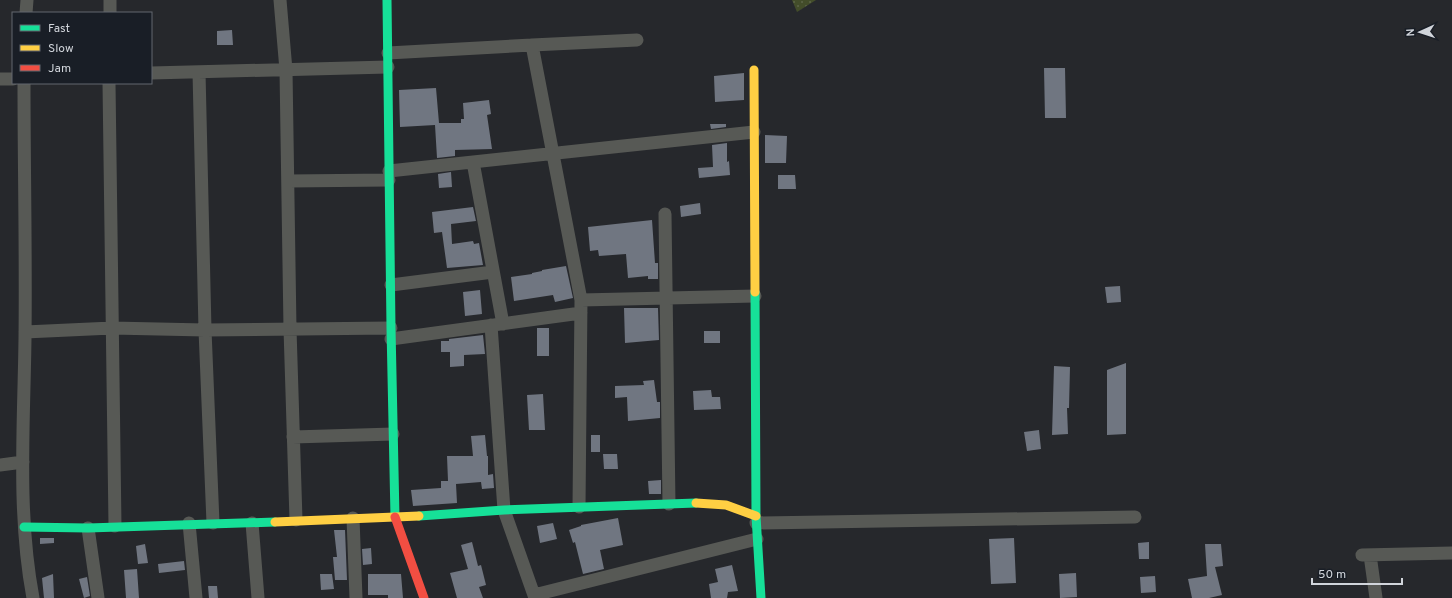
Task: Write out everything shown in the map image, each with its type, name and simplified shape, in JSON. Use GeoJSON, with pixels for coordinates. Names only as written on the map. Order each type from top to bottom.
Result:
{"type":"FeatureCollection","features":[{"type":"Feature","properties":{"kind":"street"},"geometry":{"type":"LineString","coordinates":[[26,12],[27,0]]}},
{"type":"Feature","properties":{"kind":"street"},"geometry":{"type":"LineString","coordinates":[[110,0],[110,12]]}},
{"type":"Feature","properties":{"kind":"street"},"geometry":{"type":"LineString","coordinates":[[280,0],[286,70],[290,329],[296,520]]}},
{"type":"Feature","properties":{"kind":"street"},"geometry":{"type":"LineString","coordinates":[[387,0],[392,434],[395,518],[424,598]]}},
{"type":"Feature","properties":{"kind":"street"},"geometry":{"type":"LineString","coordinates":[[388,53],[532,44],[637,40]]}},
{"type":"Feature","properties":{"kind":"street"},"geometry":{"type":"LineString","coordinates":[[532,44],[581,306],[579,507]]}},
{"type":"Feature","properties":{"kind":"street"},"geometry":{"type":"LineString","coordinates":[[152,74],[388,67]]}},
{"type":"Feature","properties":{"kind":"street"},"geometry":{"type":"LineString","coordinates":[[754,70],[756,520],[761,598]]}},
{"type":"Feature","properties":{"kind":"street"},"geometry":{"type":"LineString","coordinates":[[199,72],[205,330],[213,523]]}},
{"type":"Feature","properties":{"kind":"street"},"geometry":{"type":"LineString","coordinates":[[0,79],[12,79]]}},
{"type":"Feature","properties":{"kind":"street"},"geometry":{"type":"LineString","coordinates":[[24,84],[24,527],[33,598]]}},
{"type":"Feature","properties":{"kind":"street"},"geometry":{"type":"LineString","coordinates":[[109,84],[115,526]]}},
{"type":"Feature","properties":{"kind":"street"},"geometry":{"type":"LineString","coordinates":[[288,181],[389,175],[473,162],[754,132]]}},
{"type":"Feature","properties":{"kind":"street"},"geometry":{"type":"LineString","coordinates":[[473,162],[493,272],[497,324],[504,510],[535,597],[757,539]]}},
{"type":"Feature","properties":{"kind":"street"},"geometry":{"type":"LineString","coordinates":[[665,214],[669,504]]}},
{"type":"Feature","properties":{"kind":"street"},"geometry":{"type":"LineString","coordinates":[[391,285],[493,272]]}},
{"type":"Feature","properties":{"kind":"street"},"geometry":{"type":"LineString","coordinates":[[25,332],[112,328],[205,330],[290,329],[391,333],[497,324],[581,306],[666,298],[755,296]]}},
{"type":"Feature","properties":{"kind":"street"},"geometry":{"type":"LineString","coordinates":[[293,437],[392,434]]}},
{"type":"Feature","properties":{"kind":"street"},"geometry":{"type":"LineString","coordinates":[[0,465],[23,462]]}},
{"type":"Feature","properties":{"kind":"street"},"geometry":{"type":"LineString","coordinates":[[24,527],[88,528],[252,523],[353,518],[395,518],[504,510],[717,503],[756,520],[1135,517]]}},
{"type":"Feature","properties":{"kind":"street"},"geometry":{"type":"LineString","coordinates":[[353,518],[356,598]]}},
{"type":"Feature","properties":{"kind":"street"},"geometry":{"type":"LineString","coordinates":[[252,523],[258,598]]}},
{"type":"Feature","properties":{"kind":"street"},"geometry":{"type":"LineString","coordinates":[[189,524],[196,598]]}},
{"type":"Feature","properties":{"kind":"street"},"geometry":{"type":"LineString","coordinates":[[88,528],[98,598]]}},
{"type":"Feature","properties":{"kind":"street"},"geometry":{"type":"LineString","coordinates":[[1376,598],[1366,555],[1451,557]]}},
{"type":"Feature","properties":{"kind":"green space"},"geometry":{"type":"Polygon","coordinates":[[[792,0],[816,0],[797,12],[792,0]]]}},
{"type":"Feature","properties":{"kind":"building"},"geometry":{"type":"Polygon","coordinates":[[[232,30],[233,45],[217,45],[217,31],[232,30]]]}},
{"type":"Feature","properties":{"kind":"building"},"geometry":{"type":"Polygon","coordinates":[[[1044,68],[1065,68],[1066,118],[1045,118],[1044,68]]]}},
{"type":"Feature","properties":{"kind":"building"},"geometry":{"type":"Polygon","coordinates":[[[744,73],[744,100],[715,102],[714,76],[744,73]]]}},
{"type":"Feature","properties":{"kind":"building"},"geometry":{"type":"Polygon","coordinates":[[[436,88],[439,123],[461,123],[461,119],[464,119],[463,103],[489,100],[491,114],[487,115],[492,149],[455,150],[455,156],[437,158],[435,125],[400,127],[399,90],[436,88]]]}},
{"type":"Feature","properties":{"kind":"building"},"geometry":{"type":"Polygon","coordinates":[[[710,124],[726,124],[726,127],[711,129],[710,124]]]}},
{"type":"Feature","properties":{"kind":"building"},"geometry":{"type":"Polygon","coordinates":[[[765,135],[787,136],[786,163],[765,163],[765,135]]]}},
{"type":"Feature","properties":{"kind":"building"},"geometry":{"type":"Polygon","coordinates":[[[727,143],[727,162],[729,161],[730,175],[699,178],[698,168],[713,167],[712,145],[727,143]]]}},
{"type":"Feature","properties":{"kind":"building"},"geometry":{"type":"Polygon","coordinates":[[[451,172],[452,187],[439,188],[438,174],[451,172]]]}},
{"type":"Feature","properties":{"kind":"building"},"geometry":{"type":"Polygon","coordinates":[[[778,175],[795,175],[796,189],[778,189],[778,175]]]}},
{"type":"Feature","properties":{"kind":"building"},"geometry":{"type":"Polygon","coordinates":[[[700,203],[701,214],[681,217],[680,206],[700,203]]]}},
{"type":"Feature","properties":{"kind":"building"},"geometry":{"type":"Polygon","coordinates":[[[473,207],[476,221],[451,224],[452,244],[473,241],[474,244],[479,243],[483,265],[447,268],[442,232],[434,233],[432,212],[473,207]]]}},
{"type":"Feature","properties":{"kind":"building"},"geometry":{"type":"Polygon","coordinates":[[[652,220],[655,263],[658,263],[658,279],[648,279],[648,276],[628,278],[626,254],[599,256],[598,250],[590,251],[588,227],[652,220]]]}},
{"type":"Feature","properties":{"kind":"building"},"geometry":{"type":"Polygon","coordinates":[[[566,266],[573,298],[555,302],[553,295],[514,301],[511,277],[566,266]]]}},
{"type":"Feature","properties":{"kind":"building"},"geometry":{"type":"Polygon","coordinates":[[[1120,286],[1121,302],[1107,303],[1105,287],[1120,286]]]}},
{"type":"Feature","properties":{"kind":"building"},"geometry":{"type":"Polygon","coordinates":[[[480,290],[482,314],[465,316],[463,292],[480,290]]]}},
{"type":"Feature","properties":{"kind":"building"},"geometry":{"type":"Polygon","coordinates":[[[624,308],[658,308],[659,340],[625,343],[624,308]]]}},
{"type":"Feature","properties":{"kind":"building"},"geometry":{"type":"Polygon","coordinates":[[[537,328],[549,328],[549,356],[537,356],[537,328]]]}},
{"type":"Feature","properties":{"kind":"building"},"geometry":{"type":"Polygon","coordinates":[[[704,331],[720,331],[720,343],[704,343],[704,331]]]}},
{"type":"Feature","properties":{"kind":"building"},"geometry":{"type":"Polygon","coordinates":[[[483,335],[485,354],[464,355],[464,366],[450,367],[450,352],[441,352],[441,341],[483,335]]]}},
{"type":"Feature","properties":{"kind":"building"},"geometry":{"type":"Polygon","coordinates":[[[1126,363],[1126,434],[1107,435],[1107,370],[1126,363]]]}},
{"type":"Feature","properties":{"kind":"building"},"geometry":{"type":"Polygon","coordinates":[[[1054,366],[1070,367],[1069,408],[1067,408],[1068,434],[1052,435],[1054,366]]]}},
{"type":"Feature","properties":{"kind":"building"},"geometry":{"type":"Polygon","coordinates":[[[654,380],[657,402],[660,402],[660,418],[628,421],[627,397],[615,398],[615,386],[644,385],[643,381],[654,380]]]}},
{"type":"Feature","properties":{"kind":"building"},"geometry":{"type":"Polygon","coordinates":[[[711,390],[712,397],[720,397],[721,409],[694,410],[693,391],[711,390]]]}},
{"type":"Feature","properties":{"kind":"building"},"geometry":{"type":"Polygon","coordinates":[[[543,394],[545,430],[529,430],[527,395],[543,394]]]}},
{"type":"Feature","properties":{"kind":"building"},"geometry":{"type":"Polygon","coordinates":[[[1039,430],[1041,449],[1027,451],[1024,432],[1039,430]]]}},
{"type":"Feature","properties":{"kind":"building"},"geometry":{"type":"Polygon","coordinates":[[[485,435],[488,456],[488,475],[493,474],[494,488],[482,489],[481,482],[456,484],[457,503],[413,506],[411,490],[441,488],[441,481],[448,481],[447,456],[473,456],[471,436],[485,435]]]}},
{"type":"Feature","properties":{"kind":"building"},"geometry":{"type":"Polygon","coordinates":[[[591,435],[600,435],[600,452],[591,452],[591,435]]]}},
{"type":"Feature","properties":{"kind":"building"},"geometry":{"type":"Polygon","coordinates":[[[603,454],[617,454],[618,469],[604,469],[603,454]]]}},
{"type":"Feature","properties":{"kind":"building"},"geometry":{"type":"Polygon","coordinates":[[[661,480],[661,494],[649,494],[648,481],[661,480]]]}},
{"type":"Feature","properties":{"kind":"building"},"geometry":{"type":"Polygon","coordinates":[[[618,518],[623,545],[600,550],[604,569],[583,574],[575,542],[573,543],[569,530],[581,525],[618,518]]]}},
{"type":"Feature","properties":{"kind":"building"},"geometry":{"type":"Polygon","coordinates":[[[553,523],[557,539],[540,543],[537,526],[553,523]]]}},
{"type":"Feature","properties":{"kind":"building"},"geometry":{"type":"Polygon","coordinates":[[[334,530],[345,530],[347,580],[335,580],[333,557],[337,557],[334,530]]]}},
{"type":"Feature","properties":{"kind":"building"},"geometry":{"type":"Polygon","coordinates":[[[40,538],[54,538],[54,543],[40,544],[40,538]]]}},
{"type":"Feature","properties":{"kind":"building"},"geometry":{"type":"Polygon","coordinates":[[[1014,538],[1016,583],[991,584],[989,539],[1014,538]]]}},
{"type":"Feature","properties":{"kind":"building"},"geometry":{"type":"Polygon","coordinates":[[[472,542],[478,566],[481,565],[486,585],[479,587],[483,598],[457,598],[450,573],[468,569],[461,545],[472,542]]]}},
{"type":"Feature","properties":{"kind":"building"},"geometry":{"type":"Polygon","coordinates":[[[1149,542],[1149,559],[1139,559],[1138,543],[1149,542]]]}},
{"type":"Feature","properties":{"kind":"building"},"geometry":{"type":"Polygon","coordinates":[[[145,544],[148,563],[138,564],[136,546],[145,544]]]}},
{"type":"Feature","properties":{"kind":"building"},"geometry":{"type":"Polygon","coordinates":[[[1205,544],[1221,544],[1223,566],[1215,567],[1222,595],[1209,598],[1192,598],[1188,579],[1207,576],[1205,544]]]}},
{"type":"Feature","properties":{"kind":"building"},"geometry":{"type":"Polygon","coordinates":[[[371,548],[372,564],[363,565],[362,549],[371,548]]]}},
{"type":"Feature","properties":{"kind":"building"},"geometry":{"type":"Polygon","coordinates":[[[184,561],[185,570],[159,573],[158,564],[184,561]]]}},
{"type":"Feature","properties":{"kind":"building"},"geometry":{"type":"Polygon","coordinates":[[[732,565],[738,591],[728,592],[727,598],[711,598],[709,584],[718,582],[715,569],[732,565]]]}},
{"type":"Feature","properties":{"kind":"building"},"geometry":{"type":"Polygon","coordinates":[[[137,569],[139,598],[126,598],[124,570],[137,569]]]}},
{"type":"Feature","properties":{"kind":"building"},"geometry":{"type":"Polygon","coordinates":[[[1076,573],[1077,597],[1060,598],[1059,574],[1076,573]]]}},
{"type":"Feature","properties":{"kind":"building"},"geometry":{"type":"Polygon","coordinates":[[[53,574],[54,598],[44,598],[42,578],[53,574]]]}},
{"type":"Feature","properties":{"kind":"building"},"geometry":{"type":"Polygon","coordinates":[[[320,574],[332,574],[334,589],[321,590],[320,574]]]}},
{"type":"Feature","properties":{"kind":"building"},"geometry":{"type":"Polygon","coordinates":[[[368,574],[401,574],[403,598],[388,598],[388,595],[368,595],[368,574]]]}},
{"type":"Feature","properties":{"kind":"building"},"geometry":{"type":"Polygon","coordinates":[[[1155,576],[1156,592],[1141,593],[1140,577],[1155,576]]]}},
{"type":"Feature","properties":{"kind":"building"},"geometry":{"type":"Polygon","coordinates":[[[87,577],[90,596],[84,598],[79,579],[87,577]]]}},
{"type":"Feature","properties":{"kind":"building"},"geometry":{"type":"Polygon","coordinates":[[[208,586],[217,586],[218,598],[209,598],[208,586]]]}},
{"type":"Feature","properties":{"kind":"traffic: fast"},"geometry":{"type":"LineString","coordinates":[[387,0],[395,517]]}},
{"type":"Feature","properties":{"kind":"traffic: fast"},"geometry":{"type":"LineString","coordinates":[[755,292],[756,516],[761,598]]}},
{"type":"Feature","properties":{"kind":"traffic: fast"},"geometry":{"type":"LineString","coordinates":[[419,516],[504,510],[696,503]]}},
{"type":"Feature","properties":{"kind":"traffic: fast"},"geometry":{"type":"LineString","coordinates":[[24,527],[88,528],[275,522]]}},
{"type":"Feature","properties":{"kind":"traffic: slow"},"geometry":{"type":"LineString","coordinates":[[754,70],[755,292]]}},
{"type":"Feature","properties":{"kind":"traffic: slow"},"geometry":{"type":"LineString","coordinates":[[696,503],[726,505],[756,516]]}},
{"type":"Feature","properties":{"kind":"traffic: slow"},"geometry":{"type":"LineString","coordinates":[[275,522],[419,516]]}},
{"type":"Feature","properties":{"kind":"traffic: jam"},"geometry":{"type":"LineString","coordinates":[[395,517],[424,598]]}}]}
